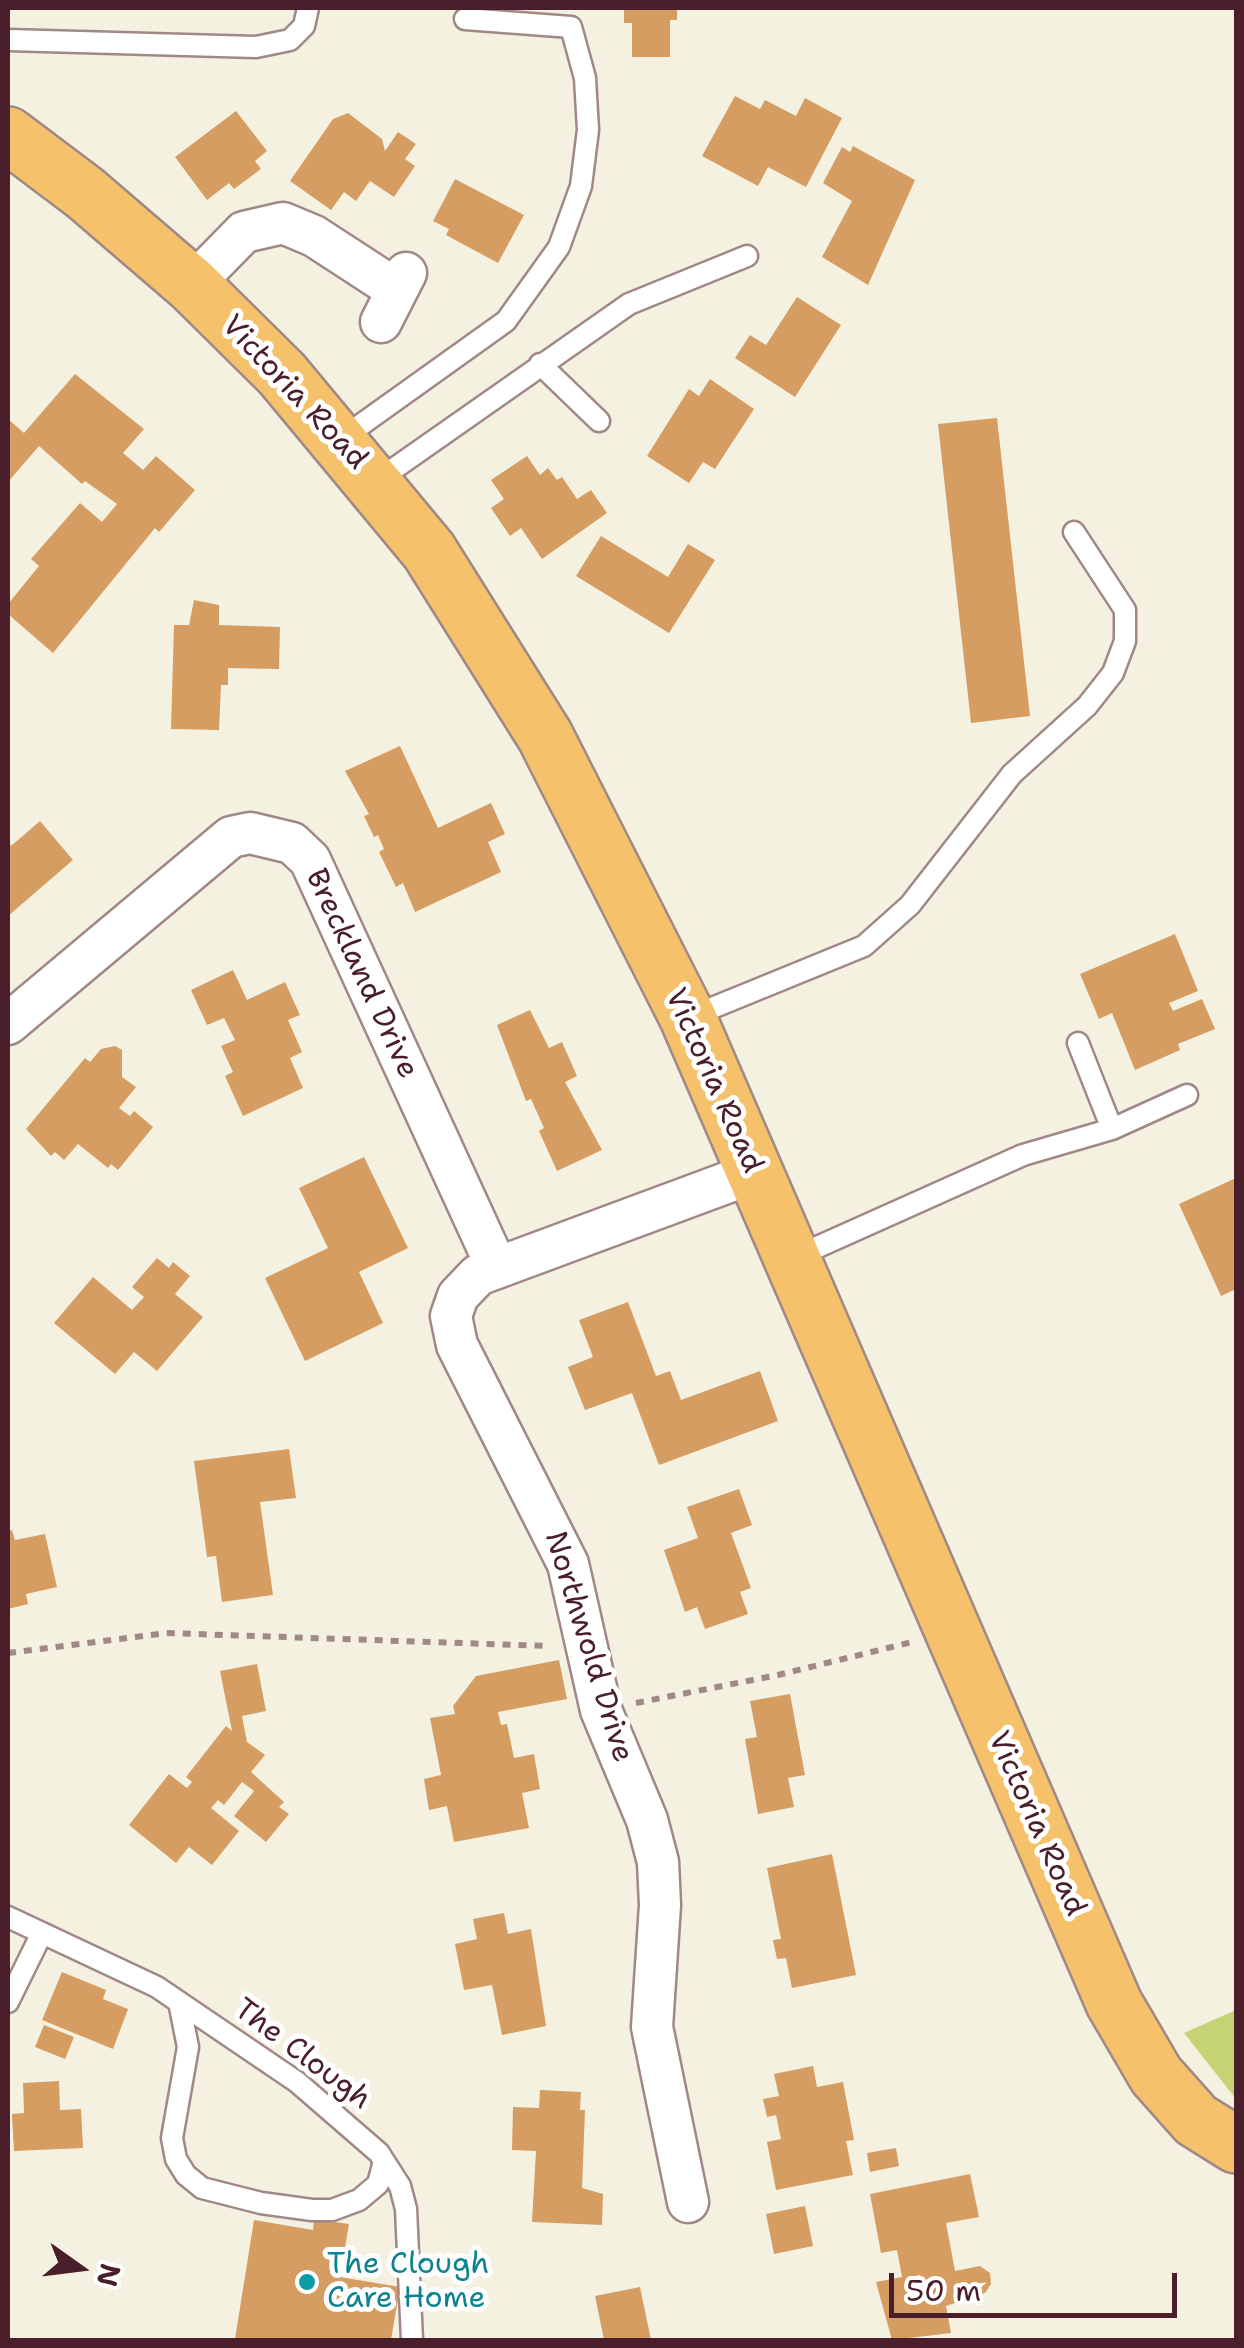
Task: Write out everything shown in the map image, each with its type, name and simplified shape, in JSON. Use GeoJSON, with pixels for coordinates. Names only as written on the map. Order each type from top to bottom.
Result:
{"type":"FeatureCollection","features":[{"type":"Feature","properties":{"kind":"highway","name":"Victoria Road"},"geometry":{"type":"LineString","coordinates":[[8,136],[86,193],[192,285],[282,374],[429,551],[545,736],[688,1018],[1114,2003],[1156,2075],[1196,2120],[1236,2145]]}},
{"type":"Feature","properties":{"kind":"street"},"geometry":{"type":"LineString","coordinates":[[192,285],[244,232],[283,223],[314,236],[395,295]]}},
{"type":"Feature","properties":{"kind":"street","name":"Breckland Drive"},"geometry":{"type":"LineString","coordinates":[[8,1024],[231,838],[250,833],[292,843],[310,860],[496,1268]]}},
{"type":"Feature","properties":{"kind":"street","name":"Northwold Drive"},"geometry":{"type":"LineString","coordinates":[[688,2202],[694,2153],[652,2028],[660,1905],[658,1862],[647,1820],[601,1710],[568,1564],[453,1332],[452,1316],[466,1284],[496,1268],[753,1174]]}},
{"type":"Feature","properties":{"kind":"lane"},"geometry":{"type":"LineString","coordinates":[[8,40],[256,48],[290,40],[304,26],[308,8]]}},
{"type":"Feature","properties":{"kind":"lane"},"geometry":{"type":"LineString","coordinates":[[339,440],[506,322],[559,247],[581,186],[588,130],[585,78],[570,27],[465,19]]}},
{"type":"Feature","properties":{"kind":"lane"},"geometry":{"type":"LineString","coordinates":[[375,482],[629,304],[747,256]]}},
{"type":"Feature","properties":{"kind":"lane"},"geometry":{"type":"LineString","coordinates":[[540,364],[599,421]]}},
{"type":"Feature","properties":{"kind":"lane"},"geometry":{"type":"LineString","coordinates":[[688,1018],[864,946],[910,904],[1012,774],[1087,706],[1113,673],[1125,641],[1125,610],[1074,532]]}},
{"type":"Feature","properties":{"kind":"lane"},"geometry":{"type":"LineString","coordinates":[[1078,1042],[1112,1128]]}},
{"type":"Feature","properties":{"kind":"lane"},"geometry":{"type":"LineString","coordinates":[[792,1258],[1023,1154],[1112,1128],[1187,1095]]}},
{"type":"Feature","properties":{"kind":"lane","name":"The Clough"},"geometry":{"type":"LineString","coordinates":[[8,1917],[179,2002],[298,2082],[384,2161],[400,2186],[406,2209],[412,2340]]}},
{"type":"Feature","properties":{"kind":"lane"},"geometry":{"type":"LineString","coordinates":[[8,2002],[42,1933]]}},
{"type":"Feature","properties":{"kind":"lane","name":"The Clough"},"geometry":{"type":"LineString","coordinates":[[179,2002],[188,2047],[172,2138],[176,2159],[194,2182],[261,2204],[332,2210],[359,2200],[378,2184],[384,2161]]}},
{"type":"Feature","properties":{"kind":"path"},"geometry":{"type":"LineString","coordinates":[[8,1653],[166,1632],[589,1648]]}},
{"type":"Feature","properties":{"kind":"path"},"geometry":{"type":"LineString","coordinates":[[601,1710],[778,1675],[952,1632]]}},
{"type":"Feature","properties":{"kind":"green space"},"geometry":{"type":"Polygon","coordinates":[[[1236,2010],[1236,2099],[1184,2033],[1236,2010]]]}},
{"type":"Feature","properties":{"kind":"building"},"geometry":{"type":"Polygon","coordinates":[[[624,8],[677,8],[677,20],[670,20],[670,57],[632,57],[632,23],[624,23],[624,8]]]}},
{"type":"Feature","properties":{"kind":"building"},"geometry":{"type":"Polygon","coordinates":[[[735,96],[760,109],[765,100],[796,116],[805,98],[842,118],[806,187],[768,167],[758,186],[702,156],[735,96]]]}},
{"type":"Feature","properties":{"kind":"building"},"geometry":{"type":"Polygon","coordinates":[[[236,111],[267,151],[255,161],[261,169],[234,189],[229,183],[207,200],[175,157],[236,111]]]}},
{"type":"Feature","properties":{"kind":"building"},"geometry":{"type":"Polygon","coordinates":[[[348,113],[382,139],[385,151],[398,132],[416,144],[405,159],[415,166],[394,197],[370,181],[356,201],[344,192],[331,210],[290,181],[333,119],[348,113]]]}},
{"type":"Feature","properties":{"kind":"building"},"geometry":{"type":"Polygon","coordinates":[[[853,146],[915,180],[868,285],[822,257],[852,201],[823,183],[842,147],[850,152],[853,146]]]}},
{"type":"Feature","properties":{"kind":"building"},"geometry":{"type":"Polygon","coordinates":[[[455,179],[524,215],[498,263],[446,235],[449,229],[433,221],[455,179]]]}},
{"type":"Feature","properties":{"kind":"building"},"geometry":{"type":"Polygon","coordinates":[[[797,297],[841,325],[795,397],[735,358],[750,335],[766,345],[797,297]]]}},
{"type":"Feature","properties":{"kind":"building"},"geometry":{"type":"Polygon","coordinates":[[[75,374],[144,429],[123,453],[143,470],[156,456],[195,490],[159,532],[155,528],[53,653],[8,614],[8,604],[39,566],[31,559],[80,503],[102,522],[117,504],[85,481],[82,484],[39,446],[8,482],[8,419],[24,433],[75,374]]]}},
{"type":"Feature","properties":{"kind":"building"},"geometry":{"type":"Polygon","coordinates":[[[710,379],[754,409],[715,469],[703,462],[689,483],[647,456],[689,389],[699,396],[710,379]]]}},
{"type":"Feature","properties":{"kind":"building"},"geometry":{"type":"Polygon","coordinates":[[[997,418],[1030,716],[971,723],[938,424],[997,418]]]}},
{"type":"Feature","properties":{"kind":"building"},"geometry":{"type":"Polygon","coordinates":[[[527,456],[540,475],[548,468],[557,480],[562,477],[577,499],[591,490],[607,513],[542,559],[521,528],[510,536],[491,508],[504,499],[491,480],[527,456]]]}},
{"type":"Feature","properties":{"kind":"building"},"geometry":{"type":"Polygon","coordinates":[[[601,536],[668,577],[688,544],[715,560],[669,633],[576,576],[601,536]]]}},
{"type":"Feature","properties":{"kind":"building"},"geometry":{"type":"Polygon","coordinates":[[[194,600],[219,605],[219,625],[280,627],[279,669],[228,668],[228,685],[221,685],[219,730],[171,729],[174,625],[189,625],[194,600]]]}},
{"type":"Feature","properties":{"kind":"building"},"geometry":{"type":"Polygon","coordinates":[[[400,746],[438,828],[491,803],[505,834],[488,842],[501,872],[415,912],[403,883],[396,887],[379,852],[384,849],[378,835],[374,837],[364,816],[369,814],[345,771],[400,746]]]}},
{"type":"Feature","properties":{"kind":"building"},"geometry":{"type":"Polygon","coordinates":[[[40,821],[73,860],[8,916],[8,842],[11,846],[40,821]]]}},
{"type":"Feature","properties":{"kind":"building"},"geometry":{"type":"Polygon","coordinates":[[[1175,934],[1198,991],[1169,1003],[1173,1011],[1202,999],[1215,1029],[1178,1044],[1180,1050],[1135,1070],[1112,1013],[1099,1019],[1080,974],[1175,934]]]}},
{"type":"Feature","properties":{"kind":"building"},"geometry":{"type":"Polygon","coordinates":[[[233,970],[247,1000],[285,982],[300,1015],[288,1020],[302,1052],[290,1058],[303,1088],[243,1116],[225,1076],[233,1072],[221,1046],[235,1040],[224,1018],[207,1025],[191,990],[233,970]]]}},
{"type":"Feature","properties":{"kind":"building"},"geometry":{"type":"Polygon","coordinates":[[[530,1010],[549,1048],[562,1042],[577,1076],[565,1082],[602,1150],[557,1171],[539,1131],[544,1128],[531,1099],[526,1101],[497,1025],[530,1010]]]}},
{"type":"Feature","properties":{"kind":"building"},"geometry":{"type":"Polygon","coordinates":[[[115,1046],[122,1050],[122,1077],[136,1087],[119,1108],[130,1116],[134,1111],[153,1127],[118,1170],[111,1164],[108,1168],[78,1144],[64,1160],[55,1152],[51,1156],[26,1129],[85,1058],[90,1062],[101,1049],[115,1046]]]}},
{"type":"Feature","properties":{"kind":"building"},"geometry":{"type":"Polygon","coordinates":[[[364,1157],[408,1248],[359,1272],[383,1323],[305,1361],[265,1278],[328,1248],[299,1188],[364,1157]]]}},
{"type":"Feature","properties":{"kind":"building"},"geometry":{"type":"Polygon","coordinates":[[[1236,1178],[1236,1289],[1221,1296],[1179,1204],[1236,1178]]]}},
{"type":"Feature","properties":{"kind":"building"},"geometry":{"type":"Polygon","coordinates":[[[157,1258],[169,1268],[173,1262],[190,1276],[175,1294],[203,1317],[157,1371],[134,1352],[115,1374],[54,1323],[93,1277],[132,1310],[144,1297],[132,1287],[157,1258]]]}},
{"type":"Feature","properties":{"kind":"building"},"geometry":{"type":"Polygon","coordinates":[[[628,1302],[656,1376],[670,1371],[681,1400],[760,1371],[778,1421],[659,1465],[632,1393],[585,1410],[568,1367],[593,1357],[579,1320],[628,1302]]]}},
{"type":"Feature","properties":{"kind":"building"},"geometry":{"type":"Polygon","coordinates":[[[289,1449],[296,1498],[260,1502],[273,1595],[222,1602],[216,1556],[207,1557],[194,1461],[289,1449]]]}},
{"type":"Feature","properties":{"kind":"building"},"geometry":{"type":"Polygon","coordinates":[[[739,1489],[752,1525],[731,1533],[751,1588],[740,1592],[748,1614],[705,1629],[697,1607],[685,1612],[664,1550],[698,1538],[687,1507],[739,1489]]]}},
{"type":"Feature","properties":{"kind":"building"},"geometry":{"type":"Polygon","coordinates":[[[12,1530],[15,1540],[45,1534],[57,1587],[26,1594],[28,1604],[8,1609],[8,1531],[12,1530]]]}},
{"type":"Feature","properties":{"kind":"building"},"geometry":{"type":"Polygon","coordinates":[[[559,1660],[567,1699],[498,1712],[501,1725],[507,1724],[514,1758],[534,1754],[540,1789],[522,1793],[529,1828],[454,1842],[447,1806],[429,1810],[424,1779],[441,1775],[430,1718],[455,1714],[453,1706],[476,1676],[559,1660]]]}},
{"type":"Feature","properties":{"kind":"building"},"geometry":{"type":"Polygon","coordinates":[[[257,1664],[266,1711],[242,1716],[247,1742],[265,1755],[251,1772],[284,1802],[279,1807],[289,1814],[266,1842],[234,1816],[254,1791],[242,1782],[224,1805],[218,1800],[211,1808],[239,1831],[212,1865],[189,1847],[176,1863],[129,1825],[169,1774],[187,1788],[192,1782],[186,1777],[226,1726],[232,1731],[220,1671],[257,1664]]]}},
{"type":"Feature","properties":{"kind":"building"},"geometry":{"type":"Polygon","coordinates":[[[790,1694],[805,1775],[788,1778],[794,1807],[758,1814],[745,1739],[757,1737],[750,1701],[790,1694]]]}},
{"type":"Feature","properties":{"kind":"building"},"geometry":{"type":"Polygon","coordinates":[[[832,1854],[856,1975],[792,1988],[786,1958],[777,1959],[773,1940],[781,1939],[767,1868],[832,1854]]]}},
{"type":"Feature","properties":{"kind":"building"},"geometry":{"type":"Polygon","coordinates":[[[504,1913],[508,1934],[531,1929],[546,2026],[502,2035],[492,1985],[464,1990],[455,1944],[477,1939],[473,1919],[504,1913]]]}},
{"type":"Feature","properties":{"kind":"building"},"geometry":{"type":"Polygon","coordinates":[[[62,1972],[106,1990],[103,1999],[128,2009],[113,2049],[42,2020],[62,1972]]]}},
{"type":"Feature","properties":{"kind":"building"},"geometry":{"type":"Polygon","coordinates":[[[44,2025],[74,2037],[65,2059],[35,2047],[44,2025]]]}},
{"type":"Feature","properties":{"kind":"building"},"geometry":{"type":"Polygon","coordinates":[[[813,2066],[817,2087],[843,2082],[854,2140],[846,2141],[853,2175],[776,2190],[767,2142],[781,2139],[776,2115],[767,2117],[763,2099],[779,2096],[774,2074],[813,2066]]]}},
{"type":"Feature","properties":{"kind":"building"},"geometry":{"type":"Polygon","coordinates":[[[59,2081],[60,2110],[81,2109],[83,2148],[14,2151],[12,2114],[24,2113],[23,2083],[59,2081]]]}},
{"type":"Feature","properties":{"kind":"building"},"geometry":{"type":"Polygon","coordinates":[[[540,2090],[581,2092],[580,2110],[585,2110],[582,2188],[603,2194],[602,2225],[532,2222],[536,2151],[512,2150],[513,2107],[539,2108],[540,2090]]]}},
{"type":"Feature","properties":{"kind":"building"},"geometry":{"type":"Polygon","coordinates":[[[896,2148],[899,2166],[870,2172],[867,2153],[896,2148]]]}},
{"type":"Feature","properties":{"kind":"building"},"geometry":{"type":"Polygon","coordinates":[[[970,2174],[979,2217],[946,2223],[955,2271],[980,2266],[990,2273],[991,2284],[985,2293],[946,2306],[951,2333],[892,2340],[876,2282],[902,2277],[897,2250],[881,2253],[870,2194],[970,2174]]]}},
{"type":"Feature","properties":{"kind":"building"},"geometry":{"type":"Polygon","coordinates":[[[805,2206],[813,2246],[774,2254],[766,2214],[805,2206]]]}},
{"type":"Feature","properties":{"kind":"building","name":"The Clough Care Home"},"geometry":{"type":"Polygon","coordinates":[[[314,2219],[349,2224],[340,2277],[400,2287],[391,2340],[235,2339],[254,2220],[313,2230],[314,2219]]]}},
{"type":"Feature","properties":{"kind":"building"},"geometry":{"type":"Polygon","coordinates":[[[640,2287],[651,2340],[604,2340],[595,2296],[640,2287]]]}},
{"type":"Feature","properties":{"kind":"place","name":"The Clough Care Home"},"geometry":{"type":"Point","coordinates":[307,2282]}}]}
